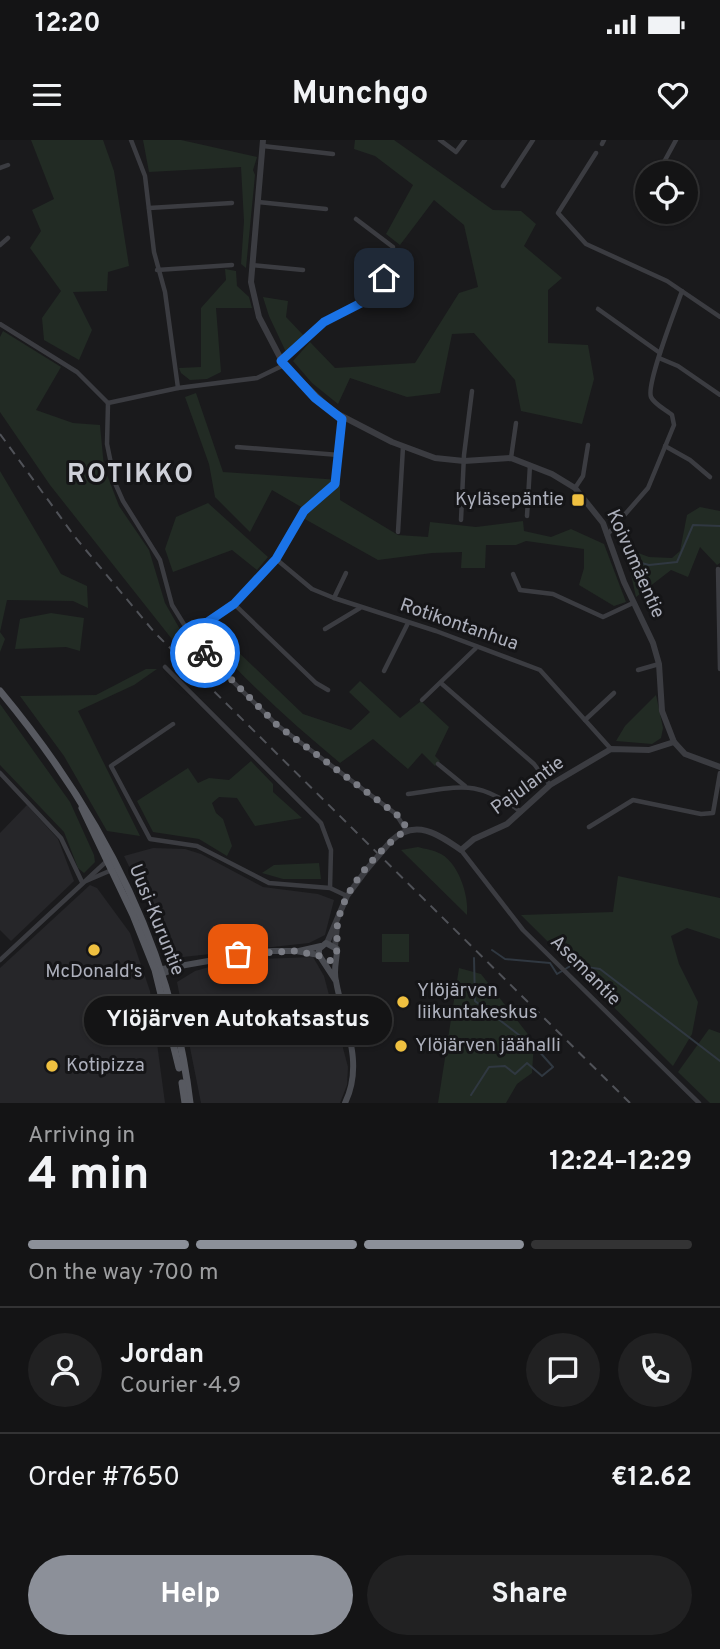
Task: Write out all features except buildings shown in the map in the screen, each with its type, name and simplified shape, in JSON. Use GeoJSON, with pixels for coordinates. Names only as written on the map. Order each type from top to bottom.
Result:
{"type":"FeatureCollection","features":[{"type":"Feature","properties":{"kind":"main road","name":"Uusi-Kuruntie"},"geometry":{"type":"LineString","coordinates":[[0,691],[38,737],[79,797],[115,869],[159,972],[187,1103]]}},
{"type":"Feature","properties":{"kind":"main road"},"geometry":{"type":"LineString","coordinates":[[159,972],[238,954],[296,951],[324,944],[335,947],[336,981],[354,1063],[352,1087],[345,1103]]}},
{"type":"Feature","properties":{"kind":"main road"},"geometry":{"type":"LineString","coordinates":[[324,944],[321,958],[336,981]]}},
{"type":"Feature","properties":{"kind":"main road"},"geometry":{"type":"LineString","coordinates":[[296,951],[334,959]]}},
{"type":"Feature","properties":{"kind":"street"},"geometry":{"type":"LineString","coordinates":[[131,140],[145,176],[157,270],[165,292],[178,388]]}},
{"type":"Feature","properties":{"kind":"street"},"geometry":{"type":"LineString","coordinates":[[440,140],[456,152],[465,140]]}},
{"type":"Feature","properties":{"kind":"street"},"geometry":{"type":"LineString","coordinates":[[503,186],[533,140]]}},
{"type":"Feature","properties":{"kind":"street"},"geometry":{"type":"LineString","coordinates":[[665,161],[676,140]]}},
{"type":"Feature","properties":{"kind":"street"},"geometry":{"type":"LineString","coordinates":[[263,143],[333,154]]}},
{"type":"Feature","properties":{"kind":"street","name":"Koivumäentie"},"geometry":{"type":"LineString","coordinates":[[263,143],[251,282],[259,317],[282,363],[315,398],[342,419],[403,447],[435,458],[464,461],[511,458],[552,474],[575,488],[595,511],[607,534],[633,603],[653,642],[659,664],[662,711],[674,742]]}},
{"type":"Feature","properties":{"kind":"street"},"geometry":{"type":"LineString","coordinates":[[596,153],[558,213],[586,244],[667,281],[720,317]]}},
{"type":"Feature","properties":{"kind":"street"},"geometry":{"type":"LineString","coordinates":[[0,168],[8,165]]}},
{"type":"Feature","properties":{"kind":"street"},"geometry":{"type":"LineString","coordinates":[[258,202],[326,209]]}},
{"type":"Feature","properties":{"kind":"street"},"geometry":{"type":"LineString","coordinates":[[149,208],[232,203]]}},
{"type":"Feature","properties":{"kind":"street"},"geometry":{"type":"LineString","coordinates":[[108,403],[178,388],[257,378],[282,363],[324,322],[365,301],[379,286],[393,247],[356,219]]}},
{"type":"Feature","properties":{"kind":"street"},"geometry":{"type":"LineString","coordinates":[[0,246],[8,238]]}},
{"type":"Feature","properties":{"kind":"street"},"geometry":{"type":"LineString","coordinates":[[157,270],[232,265]]}},
{"type":"Feature","properties":{"kind":"street"},"geometry":{"type":"LineString","coordinates":[[251,265],[303,270]]}},
{"type":"Feature","properties":{"kind":"street"},"geometry":{"type":"LineString","coordinates":[[607,534],[648,488],[675,421],[651,396],[659,355],[682,291]]}},
{"type":"Feature","properties":{"kind":"street"},"geometry":{"type":"LineString","coordinates":[[598,309],[659,355],[720,395]]}},
{"type":"Feature","properties":{"kind":"street"},"geometry":{"type":"LineString","coordinates":[[0,324],[77,372],[108,403],[107,444],[115,483],[123,501],[160,560],[172,605],[207,656],[277,725],[396,814],[404,822],[406,830]]}},
{"type":"Feature","properties":{"kind":"street"},"geometry":{"type":"LineString","coordinates":[[461,520],[472,391]]}},
{"type":"Feature","properties":{"kind":"street"},"geometry":{"type":"LineString","coordinates":[[190,634],[234,604],[276,559],[304,511],[335,484],[342,419]]}},
{"type":"Feature","properties":{"kind":"street"},"geometry":{"type":"LineString","coordinates":[[511,458],[516,423]]}},
{"type":"Feature","properties":{"kind":"street"},"geometry":{"type":"LineString","coordinates":[[575,488],[583,476],[588,445]]}},
{"type":"Feature","properties":{"kind":"street"},"geometry":{"type":"LineString","coordinates":[[665,446],[690,460],[710,477]]}},
{"type":"Feature","properties":{"kind":"street"},"geometry":{"type":"LineString","coordinates":[[236,447],[339,455]]}},
{"type":"Feature","properties":{"kind":"street"},"geometry":{"type":"LineString","coordinates":[[398,532],[403,447]]}},
{"type":"Feature","properties":{"kind":"street"},"geometry":{"type":"LineString","coordinates":[[527,516],[530,465]]}},
{"type":"Feature","properties":{"kind":"street","name":"Rotikontanhua"},"geometry":{"type":"LineString","coordinates":[[276,559],[312,589],[540,670],[611,750]]}},
{"type":"Feature","properties":{"kind":"street"},"geometry":{"type":"LineString","coordinates":[[718,569],[720,669]]}},
{"type":"Feature","properties":{"kind":"street"},"geometry":{"type":"LineString","coordinates":[[334,598],[346,573]]}},
{"type":"Feature","properties":{"kind":"street"},"geometry":{"type":"LineString","coordinates":[[513,574],[520,590],[552,594],[603,617],[633,603]]}},
{"type":"Feature","properties":{"kind":"street"},"geometry":{"type":"LineString","coordinates":[[234,604],[316,683],[328,690]]}},
{"type":"Feature","properties":{"kind":"street"},"geometry":{"type":"LineString","coordinates":[[325,629],[361,607]]}},
{"type":"Feature","properties":{"kind":"street"},"geometry":{"type":"LineString","coordinates":[[384,671],[408,623]]}},
{"type":"Feature","properties":{"kind":"street"},"geometry":{"type":"LineString","coordinates":[[422,700],[442,684],[476,648]]}},
{"type":"Feature","properties":{"kind":"street"},"geometry":{"type":"LineString","coordinates":[[638,670],[659,664]]}},
{"type":"Feature","properties":{"kind":"street"},"geometry":{"type":"LineString","coordinates":[[166,667],[321,823],[331,850],[330,888]]}},
{"type":"Feature","properties":{"kind":"street"},"geometry":{"type":"LineString","coordinates":[[442,684],[534,764],[550,785]]}},
{"type":"Feature","properties":{"kind":"street"},"geometry":{"type":"LineString","coordinates":[[585,720],[614,693]]}},
{"type":"Feature","properties":{"kind":"street"},"geometry":{"type":"LineString","coordinates":[[173,724],[118,758],[111,766],[150,839],[197,846],[269,883],[330,888],[347,896]]}},
{"type":"Feature","properties":{"kind":"street"},"geometry":{"type":"LineString","coordinates":[[674,742],[685,754],[720,766]]}},
{"type":"Feature","properties":{"kind":"street","name":"Pajulantie"},"geometry":{"type":"LineString","coordinates":[[461,850],[521,812],[550,785],[611,750],[649,750],[674,742]]}},
{"type":"Feature","properties":{"kind":"street"},"geometry":{"type":"LineString","coordinates":[[438,764],[466,786]]}},
{"type":"Feature","properties":{"kind":"street"},"geometry":{"type":"LineString","coordinates":[[0,773],[61,838],[82,882]]}},
{"type":"Feature","properties":{"kind":"street"},"geometry":{"type":"LineString","coordinates":[[589,827],[633,800],[701,814],[713,813],[720,773]]}},
{"type":"Feature","properties":{"kind":"street"},"geometry":{"type":"LineString","coordinates":[[408,794],[466,786],[492,792],[521,812]]}},
{"type":"Feature","properties":{"kind":"street"},"geometry":{"type":"LineString","coordinates":[[324,944],[337,924],[347,896],[391,842],[406,830],[420,829],[461,850]]}},
{"type":"Feature","properties":{"kind":"street","name":"Asemantie"},"geometry":{"type":"LineString","coordinates":[[461,850],[523,930],[699,1103]]}},
{"type":"Feature","properties":{"kind":"street"},"geometry":{"type":"LineString","coordinates":[[0,960],[110,859]]}},
{"type":"Feature","properties":{"kind":"street"},"geometry":{"type":"LineString","coordinates":[[82,882],[115,869]]}},
{"type":"Feature","properties":{"kind":"street"},"geometry":{"type":"LineString","coordinates":[[335,947],[337,924]]}},
{"type":"Feature","properties":{"kind":"shaded area"},"geometry":{"type":"Polygon","coordinates":[[[31,140],[103,140],[114,171],[129,266],[108,272],[107,291],[73,292],[92,330],[79,360],[44,340],[42,318],[61,291],[30,248],[41,231],[32,210],[54,199],[31,140]]]}},
{"type":"Feature","properties":{"kind":"shaded area"},"geometry":{"type":"Polygon","coordinates":[[[143,140],[181,140],[257,157],[253,170],[255,175],[246,268],[241,264],[244,221],[241,167],[149,172],[143,140]]]}},
{"type":"Feature","properties":{"kind":"shaded area"},"geometry":{"type":"Polygon","coordinates":[[[355,140],[394,140],[493,210],[521,211],[536,224],[524,246],[562,278],[548,290],[548,343],[588,345],[594,379],[582,424],[521,411],[515,380],[474,333],[452,334],[440,393],[407,397],[350,378],[338,404],[312,383],[293,361],[310,342],[335,368],[415,363],[459,293],[478,287],[464,225],[434,200],[400,245],[386,234],[413,185],[375,156],[354,149],[355,140]]]}},
{"type":"Feature","properties":{"kind":"shaded area"},"geometry":{"type":"Polygon","coordinates":[[[225,269],[236,271],[237,286],[249,297],[252,308],[216,308],[221,372],[207,379],[190,380],[179,368],[201,367],[201,308],[226,280],[225,269]]]}},
{"type":"Feature","properties":{"kind":"shaded area"},"geometry":{"type":"Polygon","coordinates":[[[263,297],[288,301],[286,317],[305,337],[286,352],[269,316],[263,297]]]}},
{"type":"Feature","properties":{"kind":"shaded area"},"geometry":{"type":"Polygon","coordinates":[[[3,331],[61,367],[36,410],[73,423],[100,425],[104,467],[119,506],[149,550],[165,603],[190,647],[183,653],[50,485],[0,412],[0,337],[3,331]]]}},
{"type":"Feature","properties":{"kind":"shaded area"},"geometry":{"type":"Polygon","coordinates":[[[196,393],[223,472],[340,480],[340,500],[398,535],[428,537],[430,522],[476,527],[523,521],[524,531],[551,537],[571,529],[604,544],[626,602],[614,606],[579,585],[584,568],[584,549],[526,541],[516,545],[486,545],[485,568],[461,568],[462,552],[378,560],[303,518],[308,511],[272,490],[250,532],[215,497],[209,464],[185,397],[196,393]]]}},
{"type":"Feature","properties":{"kind":"shaded area"},"geometry":{"type":"Polygon","coordinates":[[[0,471],[61,574],[87,586],[88,608],[73,601],[7,600],[0,632],[0,471]]]}},
{"type":"Feature","properties":{"kind":"shaded area"},"geometry":{"type":"Polygon","coordinates":[[[208,503],[268,557],[257,570],[232,550],[173,572],[165,549],[176,517],[208,503]]]}},
{"type":"Feature","properties":{"kind":"shaded area"},"geometry":{"type":"Polygon","coordinates":[[[700,507],[720,511],[720,563],[717,565],[700,547],[688,577],[671,570],[636,597],[625,548],[649,557],[672,558],[680,551],[687,515],[700,507]]]}},
{"type":"Feature","properties":{"kind":"shaded area"},"geometry":{"type":"Polygon","coordinates":[[[51,613],[84,618],[80,651],[66,647],[15,649],[20,619],[51,613]]]}},
{"type":"Feature","properties":{"kind":"shaded area"},"geometry":{"type":"Polygon","coordinates":[[[210,625],[303,714],[351,730],[370,712],[349,692],[360,681],[400,718],[421,701],[449,727],[435,756],[440,761],[435,766],[422,753],[408,769],[373,739],[340,763],[234,667],[202,631],[210,625]]]}},
{"type":"Feature","properties":{"kind":"shaded area"},"geometry":{"type":"Polygon","coordinates":[[[0,632],[5,639],[0,652],[0,632]]]}},
{"type":"Feature","properties":{"kind":"shaded area"},"geometry":{"type":"Polygon","coordinates":[[[146,669],[157,669],[134,685],[78,711],[140,836],[107,831],[64,756],[20,696],[96,695],[146,669]]]}},
{"type":"Feature","properties":{"kind":"shaded area"},"geometry":{"type":"Polygon","coordinates":[[[656,695],[663,728],[661,738],[652,744],[616,741],[625,726],[656,695]]]}},
{"type":"Feature","properties":{"kind":"shaded area"},"geometry":{"type":"Polygon","coordinates":[[[0,704],[70,802],[94,855],[95,862],[84,873],[78,868],[64,832],[0,765],[0,704]]]}},
{"type":"Feature","properties":{"kind":"shaded area"},"geometry":{"type":"Polygon","coordinates":[[[251,761],[273,784],[273,792],[302,818],[255,826],[237,798],[219,797],[212,803],[216,813],[223,819],[232,846],[227,856],[199,839],[153,832],[137,801],[188,768],[198,783],[209,778],[229,780],[251,761]]]}},
{"type":"Feature","properties":{"kind":"shaded area"},"geometry":{"type":"Polygon","coordinates":[[[27,805],[58,839],[74,881],[11,941],[0,930],[0,833],[27,805]]]}},
{"type":"Feature","properties":{"kind":"shaded area"},"geometry":{"type":"Polygon","coordinates":[[[418,847],[441,854],[453,865],[464,890],[467,915],[401,850],[418,847]]]}},
{"type":"Feature","properties":{"kind":"shaded area"},"geometry":{"type":"Polygon","coordinates":[[[153,848],[185,849],[201,854],[263,887],[318,894],[334,900],[325,935],[309,943],[174,958],[124,856],[153,848]]]}},
{"type":"Feature","properties":{"kind":"shaded area"},"geometry":{"type":"Polygon","coordinates":[[[319,863],[321,879],[283,879],[262,873],[274,865],[319,863]]]}},
{"type":"Feature","properties":{"kind":"shaded area"},"geometry":{"type":"Polygon","coordinates":[[[618,876],[720,898],[720,939],[687,928],[671,936],[679,964],[698,1002],[692,1034],[673,1066],[521,915],[613,912],[618,876]]]}},
{"type":"Feature","properties":{"kind":"shaded area"},"geometry":{"type":"Polygon","coordinates":[[[90,885],[97,888],[130,933],[150,991],[165,1103],[0,1103],[0,968],[90,885]]]}},
{"type":"Feature","properties":{"kind":"shaded area"},"geometry":{"type":"Polygon","coordinates":[[[382,934],[409,934],[409,962],[382,962],[382,934]]]}},
{"type":"Feature","properties":{"kind":"shaded area"},"geometry":{"type":"Polygon","coordinates":[[[313,957],[324,976],[348,1067],[347,1085],[340,1103],[201,1103],[177,982],[195,971],[234,960],[313,957]]]}},
{"type":"Feature","properties":{"kind":"shaded area"},"geometry":{"type":"Polygon","coordinates":[[[459,968],[481,974],[534,1042],[532,1073],[517,1084],[506,1103],[438,1103],[459,968]]]}},
{"type":"Feature","properties":{"kind":"shaded area"},"geometry":{"type":"Polygon","coordinates":[[[709,1029],[720,1033],[720,1103],[710,1103],[678,1072],[709,1029]]]}},
{"type":"Feature","properties":{"kind":"waterway"},"geometry":{"type":"LineString","coordinates":[[630,560],[649,565],[677,562],[693,525],[720,526]]}},
{"type":"Feature","properties":{"kind":"waterway"},"geometry":{"type":"LineString","coordinates":[[492,950],[505,959],[550,963],[557,974],[572,965],[600,969],[720,1061]]}},
{"type":"Feature","properties":{"kind":"waterway"},"geometry":{"type":"LineString","coordinates":[[471,1095],[489,1067],[505,1066],[515,1074],[527,1063],[542,1076],[553,1067],[537,1049],[475,1001],[474,958]]}},
{"type":"Feature","properties":{"kind":"railway"},"geometry":{"type":"LineString","coordinates":[[0,434],[75,537],[155,633],[630,1103]]}},
{"type":"Feature","properties":{"kind":"way so far"},"geometry":{"type":"LineString","coordinates":[[205,653],[277,725],[396,814],[404,822],[406,830],[391,842],[347,896],[337,924],[337,952],[334,959],[323,960],[320,956],[296,951],[238,954]]}},
{"type":"Feature","properties":{"kind":"place","name":"Kyläsepäntie"},"geometry":{"type":"Point","coordinates":[578,500]}},
{"type":"Feature","properties":{"kind":"place","name":"McDonald's"},"geometry":{"type":"Point","coordinates":[94,950]}},
{"type":"Feature","properties":{"kind":"place","name":"Ylöjärven Autokatsastus"},"geometry":{"type":"Point","coordinates":[238,954]}},
{"type":"Feature","properties":{"kind":"place","name":"Ylöjärven liikuntakeskus"},"geometry":{"type":"Point","coordinates":[403,1002]}},
{"type":"Feature","properties":{"kind":"place","name":"Ylöjärven jäähalli"},"geometry":{"type":"Point","coordinates":[401,1046]}},
{"type":"Feature","properties":{"kind":"place","name":"Kotipizza"},"geometry":{"type":"Point","coordinates":[52,1066]}},
{"type":"Feature","properties":{"kind":"district","name":"ROTIKKO"},"geometry":{"type":"Point","coordinates":[131,475]}},
{"type":"Feature","properties":{"kind":"route"},"geometry":{"type":"LineString","coordinates":[[205,653],[190,634],[234,604],[276,559],[304,511],[335,484],[338,474],[342,419],[315,398],[291,375],[281,361],[324,322],[365,301],[384,278]]}}]}
